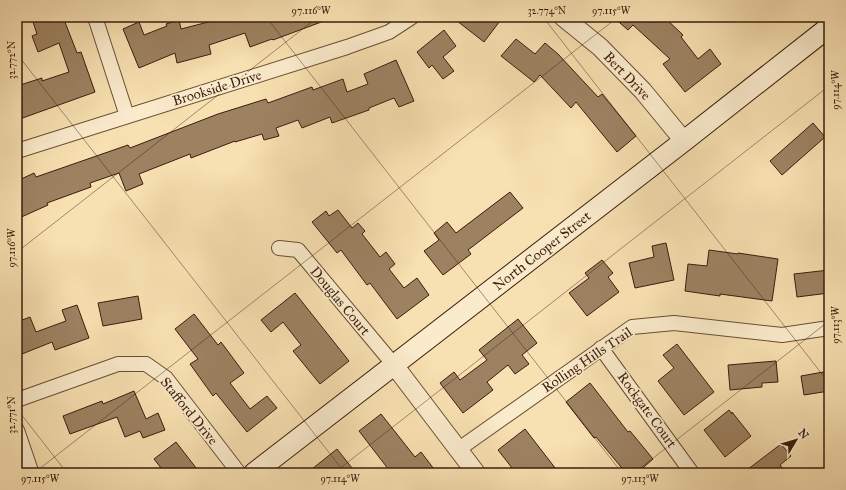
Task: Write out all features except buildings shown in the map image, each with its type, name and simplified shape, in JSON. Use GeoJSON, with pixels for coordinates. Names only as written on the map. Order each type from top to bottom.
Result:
{"type":"FeatureCollection","features":[{"type":"Feature","properties":{"kind":"main road","name":"North Cooper Street"},"geometry":{"type":"LineString","coordinates":[[258,471],[684,141],[829,26]]}},
{"type":"Feature","properties":{"kind":"street"},"geometry":{"type":"LineString","coordinates":[[95,17],[127,116]]}},
{"type":"Feature","properties":{"kind":"street","name":"Brookside Drive"},"geometry":{"type":"LineString","coordinates":[[17,151],[348,47],[389,32],[412,17]]}},
{"type":"Feature","properties":{"kind":"street","name":"Bert Drive"},"geometry":{"type":"LineString","coordinates":[[563,17],[600,48],[643,91],[684,141]]}},
{"type":"Feature","properties":{"kind":"street","name":"Douglas Court"},"geometry":{"type":"LineString","coordinates":[[279,248],[298,250],[394,366]]}},
{"type":"Feature","properties":{"kind":"street","name":"Rolling Hills Trail"},"geometry":{"type":"LineString","coordinates":[[459,450],[632,327],[674,323],[782,335],[829,328]]}},
{"type":"Feature","properties":{"kind":"street","name":"Rockgate Court"},"geometry":{"type":"LineString","coordinates":[[601,348],[692,473]]}},
{"type":"Feature","properties":{"kind":"street","name":"Stafford Drive"},"geometry":{"type":"LineString","coordinates":[[17,400],[118,364],[146,364],[166,378],[258,471]]}},
{"type":"Feature","properties":{"kind":"street"},"geometry":{"type":"LineString","coordinates":[[394,366],[476,473]]}},
{"type":"Feature","properties":{"kind":"street"},"geometry":{"type":"LineString","coordinates":[[17,430],[31,471]]}}]}
